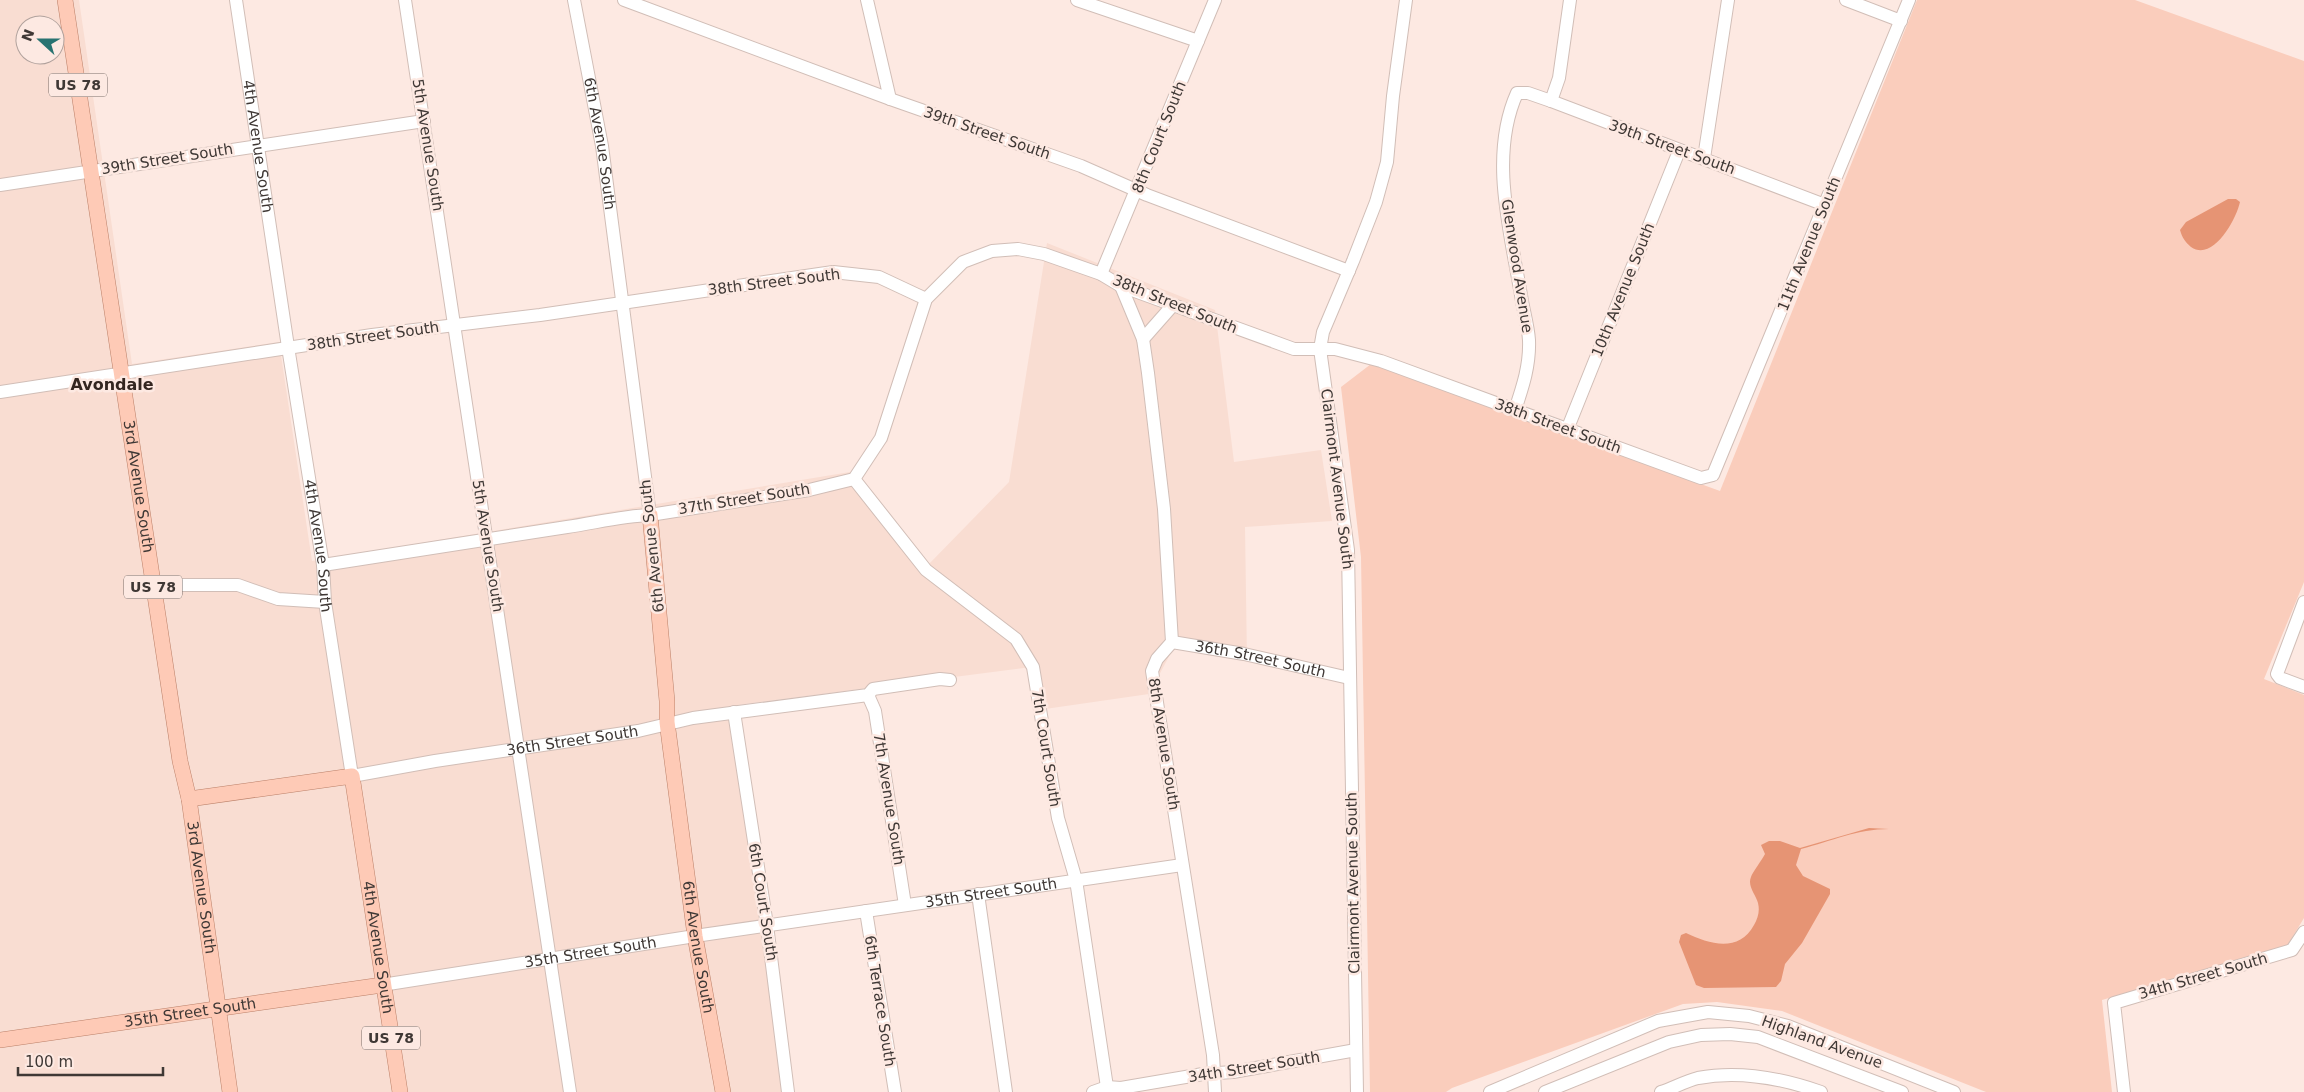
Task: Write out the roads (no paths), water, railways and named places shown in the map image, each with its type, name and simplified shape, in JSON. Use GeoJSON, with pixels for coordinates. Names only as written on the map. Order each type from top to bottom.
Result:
{"type":"FeatureCollection","features":[{"type":"Feature","properties":{"kind":"main road","name":"3rd Avenue South"},"geometry":{"type":"LineString","coordinates":[[65,0],[180,761],[189,799],[230,1092]]}},
{"type":"Feature","properties":{"kind":"main road","name":"6th Avenue South"},"geometry":{"type":"LineString","coordinates":[[650,515],[667,701],[667,722],[694,936],[723,1092]]}},
{"type":"Feature","properties":{"kind":"main road","name":"36th Street South"},"geometry":{"type":"LineString","coordinates":[[189,799],[352,776]]}},
{"type":"Feature","properties":{"kind":"main road","name":"4th Avenue South"},"geometry":{"type":"LineString","coordinates":[[352,776],[382,985],[400,1092]]}},
{"type":"Feature","properties":{"kind":"main road","name":"35th Street South"},"geometry":{"type":"LineString","coordinates":[[0,1040],[382,985]]}},
{"type":"Feature","properties":{"kind":"street","name":"4th Avenue South"},"geometry":{"type":"LineString","coordinates":[[236,0],[288,348],[323,565],[325,602],[352,776]]}},
{"type":"Feature","properties":{"kind":"street","name":"5th Avenue South"},"geometry":{"type":"LineString","coordinates":[[405,0],[456,324],[570,1092]]}},
{"type":"Feature","properties":{"kind":"street","name":"6th Avenue South"},"geometry":{"type":"LineString","coordinates":[[574,0],[602,146],[650,515]]}},
{"type":"Feature","properties":{"kind":"street","name":"39th Street South"},"geometry":{"type":"LineString","coordinates":[[624,0],[890,99],[1081,166],[1137,190],[1349,271]]}},
{"type":"Feature","properties":{"kind":"street"},"geometry":{"type":"LineString","coordinates":[[867,0],[890,99]]}},
{"type":"Feature","properties":{"kind":"street"},"geometry":{"type":"LineString","coordinates":[[1076,0],[1198,41]]}},
{"type":"Feature","properties":{"kind":"street","name":"8th Court South"},"geometry":{"type":"LineString","coordinates":[[1101,274],[1215,0]]}},
{"type":"Feature","properties":{"kind":"street","name":"Clairmont Avenue South"},"geometry":{"type":"LineString","coordinates":[[1357,1092],[1348,550],[1320,349],[1323,332],[1376,202],[1387,162],[1393,96],[1406,0]]}},
{"type":"Feature","properties":{"kind":"street"},"geometry":{"type":"LineString","coordinates":[[1551,101],[1559,78],[1570,0]]}},
{"type":"Feature","properties":{"kind":"street"},"geometry":{"type":"LineString","coordinates":[[1704,158],[1728,0]]}},
{"type":"Feature","properties":{"kind":"street"},"geometry":{"type":"LineString","coordinates":[[1846,0],[1901,21]]}},
{"type":"Feature","properties":{"kind":"street","name":"11th Avenue South"},"geometry":{"type":"LineString","coordinates":[[1701,478],[1713,475],[1909,0]]}},
{"type":"Feature","properties":{"kind":"street","name":"39th Street South"},"geometry":{"type":"LineString","coordinates":[[1517,93],[1528,93],[1551,101],[1679,151],[1704,158],[1825,204]]}},
{"type":"Feature","properties":{"kind":"street","name":"Glenwood Avenue"},"geometry":{"type":"LineString","coordinates":[[1515,410],[1527,372],[1528,339],[1505,202],[1504,148],[1509,112],[1517,93]]}},
{"type":"Feature","properties":{"kind":"street","name":"39th Street South"},"geometry":{"type":"LineString","coordinates":[[0,185],[424,121]]}},
{"type":"Feature","properties":{"kind":"street","name":"10th Avenue South"},"geometry":{"type":"LineString","coordinates":[[1567,430],[1679,151]]}},
{"type":"Feature","properties":{"kind":"street","name":"38th Street South"},"geometry":{"type":"LineString","coordinates":[[0,392],[122,375],[288,348],[456,324],[540,315],[833,272],[879,277],[926,299],[963,262],[992,251],[1018,249],[1036,252],[1101,274],[1121,286],[1294,349],[1335,349],[1381,361],[1701,478]]}},
{"type":"Feature","properties":{"kind":"street"},"geometry":{"type":"LineString","coordinates":[[1121,286],[1143,339],[1164,509],[1172,642]]}},
{"type":"Feature","properties":{"kind":"street"},"geometry":{"type":"LineString","coordinates":[[854,479],[881,438],[926,299]]}},
{"type":"Feature","properties":{"kind":"street"},"geometry":{"type":"LineString","coordinates":[[1143,339],[1173,305]]}},
{"type":"Feature","properties":{"kind":"street","name":"37th Street South"},"geometry":{"type":"LineString","coordinates":[[323,565],[487,538],[809,490],[854,479]]}},
{"type":"Feature","properties":{"kind":"street","name":"7th Court South"},"geometry":{"type":"LineString","coordinates":[[854,479],[926,570],[1016,639],[1033,667],[1058,818],[1076,880],[1107,1087]]}},
{"type":"Feature","properties":{"kind":"street"},"geometry":{"type":"LineString","coordinates":[[153,584],[238,585],[278,599],[325,602]]}},
{"type":"Feature","properties":{"kind":"street"},"geometry":{"type":"LineString","coordinates":[[2304,602],[2277,674],[2280,678],[2304,687]]}},
{"type":"Feature","properties":{"kind":"street","name":"36th Street South"},"geometry":{"type":"LineString","coordinates":[[1172,642],[1244,654],[1349,678]]}},
{"type":"Feature","properties":{"kind":"street","name":"8th Avenue South"},"geometry":{"type":"LineString","coordinates":[[1172,642],[1157,659],[1152,671],[1213,1055],[1215,1092]]}},
{"type":"Feature","properties":{"kind":"street","name":"36th Street South"},"geometry":{"type":"LineString","coordinates":[[352,776],[435,761],[638,731],[667,722],[868,696],[873,689],[940,679],[950,680]]}},
{"type":"Feature","properties":{"kind":"street","name":"7th Avenue South"},"geometry":{"type":"LineString","coordinates":[[868,696],[875,711],[905,905]]}},
{"type":"Feature","properties":{"kind":"street","name":"6th Court South"},"geometry":{"type":"LineString","coordinates":[[734,712],[767,925],[788,1092]]}},
{"type":"Feature","properties":{"kind":"street","name":"35th Street South"},"geometry":{"type":"LineString","coordinates":[[382,985],[767,925],[1182,865]]}},
{"type":"Feature","properties":{"kind":"street"},"geometry":{"type":"LineString","coordinates":[[978,894],[1006,1092]]}},
{"type":"Feature","properties":{"kind":"street","name":"6th Terrace South"},"geometry":{"type":"LineString","coordinates":[[866,911],[895,1092]]}},
{"type":"Feature","properties":{"kind":"street","name":"34th Street South"},"geometry":{"type":"LineString","coordinates":[[2124,1092],[2114,1003],[2292,950],[2304,932]]}},
{"type":"Feature","properties":{"kind":"street","name":"Highland Avenue"},"geometry":{"type":"LineString","coordinates":[[1490,1092],[1658,1021],[1708,1012],[1749,1016],[1788,1026],[1954,1092]]}},
{"type":"Feature","properties":{"kind":"street","name":"Highland Avenue"},"geometry":{"type":"LineString","coordinates":[[1544,1092],[1669,1042],[1701,1035],[1730,1034],[1758,1037],[1902,1092]]}},
{"type":"Feature","properties":{"kind":"street","name":"34th Street South"},"geometry":{"type":"LineString","coordinates":[[1093,1092],[1107,1087],[1121,1088],[1232,1072],[1356,1050]]}},
{"type":"Feature","properties":{"kind":"street"},"geometry":{"type":"LineString","coordinates":[[1661,1092],[1697,1078],[1729,1075],[1767,1076],[1820,1092]]}},
{"type":"Feature","properties":{"kind":"district","name":"Avondale"},"geometry":{"type":"Point","coordinates":[112,384]}}]}
